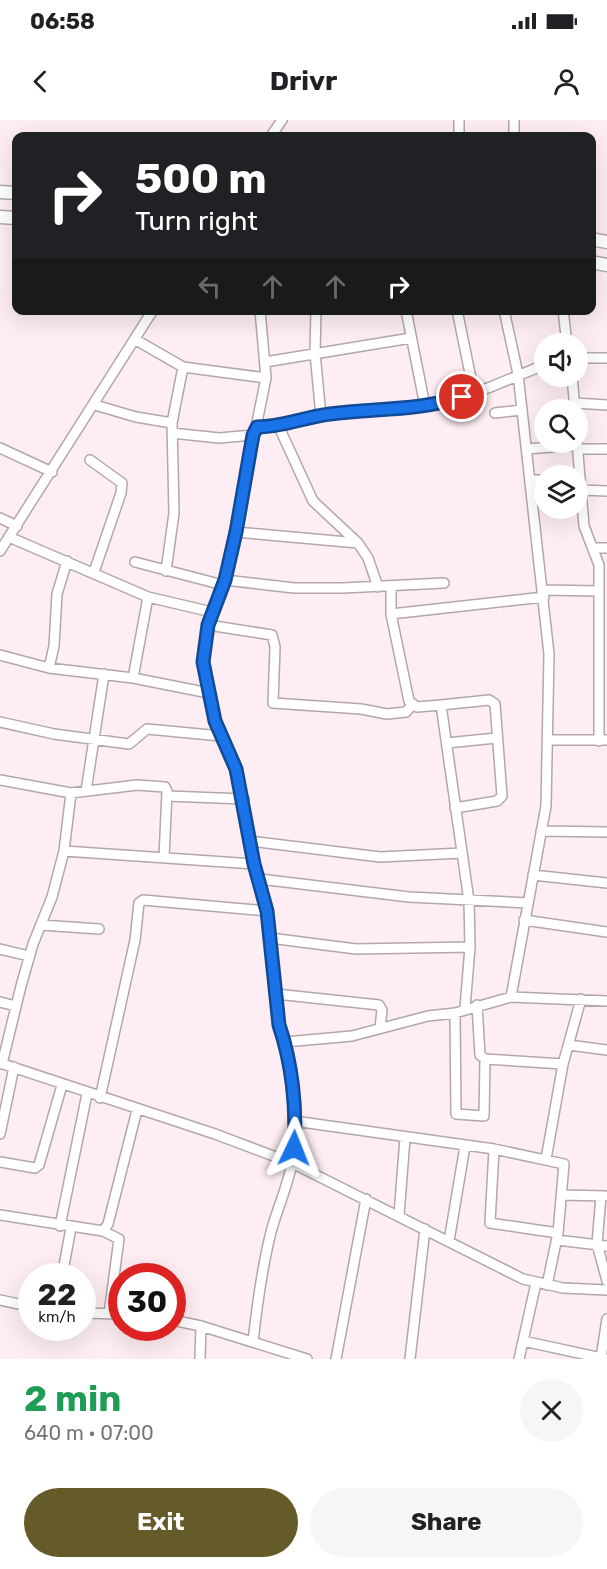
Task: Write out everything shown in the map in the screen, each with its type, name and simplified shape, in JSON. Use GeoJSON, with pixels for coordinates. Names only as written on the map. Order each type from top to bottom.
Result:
{"type":"FeatureCollection","features":[{"type":"Feature","properties":{"kind":"street"},"geometry":{"type":"LineString","coordinates":[[0,551],[150,315]]}},
{"type":"Feature","properties":{"kind":"street"},"geometry":{"type":"LineString","coordinates":[[253,1342],[259,1288],[271,1232],[292,1163],[294,1121],[285,1042],[279,1025],[267,911],[254,864],[244,799],[236,769],[220,736],[203,662],[208,625],[224,583],[236,532],[266,378],[260,315]]}},
{"type":"Feature","properties":{"kind":"street"},"geometry":{"type":"LineString","coordinates":[[316,315],[315,352],[321,416]]}},
{"type":"Feature","properties":{"kind":"street"},"geometry":{"type":"LineString","coordinates":[[407,315],[425,406]]}},
{"type":"Feature","properties":{"kind":"street"},"geometry":{"type":"LineString","coordinates":[[458,315],[474,393]]}},
{"type":"Feature","properties":{"kind":"street"},"geometry":{"type":"LineString","coordinates":[[505,315],[518,374],[532,480],[549,654],[546,806],[511,997]]}},
{"type":"Feature","properties":{"kind":"street"},"geometry":{"type":"LineString","coordinates":[[564,315],[566,333]]}},
{"type":"Feature","properties":{"kind":"street"},"geometry":{"type":"LineString","coordinates":[[265,362],[411,338]]}},
{"type":"Feature","properties":{"kind":"street"},"geometry":{"type":"LineString","coordinates":[[136,340],[183,367],[266,378]]}},
{"type":"Feature","properties":{"kind":"street"},"geometry":{"type":"LineString","coordinates":[[588,358],[607,358]]}},
{"type":"Feature","properties":{"kind":"street"},"geometry":{"type":"LineString","coordinates":[[166,571],[174,513],[172,423],[183,367]]}},
{"type":"Feature","properties":{"kind":"street"},"geometry":{"type":"LineString","coordinates":[[172,433],[219,438],[279,427],[321,416],[425,406],[474,393],[534,368]]}},
{"type":"Feature","properties":{"kind":"street"},"geometry":{"type":"LineString","coordinates":[[95,405],[136,417],[172,423]]}},
{"type":"Feature","properties":{"kind":"street"},"geometry":{"type":"LineString","coordinates":[[588,406],[607,405]]}},
{"type":"Feature","properties":{"kind":"street"},"geometry":{"type":"LineString","coordinates":[[495,413],[522,410]]}},
{"type":"Feature","properties":{"kind":"street"},"geometry":{"type":"LineString","coordinates":[[279,427],[313,501],[358,543],[368,558],[378,587]]}},
{"type":"Feature","properties":{"kind":"street"},"geometry":{"type":"LineString","coordinates":[[588,446],[607,449]]}},
{"type":"Feature","properties":{"kind":"street"},"geometry":{"type":"LineString","coordinates":[[0,448],[52,472]]}},
{"type":"Feature","properties":{"kind":"street"},"geometry":{"type":"LineString","coordinates":[[527,449],[534,448]]}},
{"type":"Feature","properties":{"kind":"street"},"geometry":{"type":"LineString","coordinates":[[90,460],[122,483],[121,493],[94,572]]}},
{"type":"Feature","properties":{"kind":"street"},"geometry":{"type":"LineString","coordinates":[[588,486],[607,491]]}},
{"type":"Feature","properties":{"kind":"street"},"geometry":{"type":"LineString","coordinates":[[0,518],[17,526]]}},
{"type":"Feature","properties":{"kind":"street"},"geometry":{"type":"LineString","coordinates":[[548,740],[603,740],[602,603],[598,591],[599,565],[583,519]]}},
{"type":"Feature","properties":{"kind":"street"},"geometry":{"type":"LineString","coordinates":[[236,532],[358,543]]}},
{"type":"Feature","properties":{"kind":"street"},"geometry":{"type":"LineString","coordinates":[[9,537],[148,597],[212,612]]}},
{"type":"Feature","properties":{"kind":"street"},"geometry":{"type":"LineString","coordinates":[[593,548],[607,548]]}},
{"type":"Feature","properties":{"kind":"street"},"geometry":{"type":"LineString","coordinates":[[49,668],[54,646],[57,594],[67,561]]}},
{"type":"Feature","properties":{"kind":"street"},"geometry":{"type":"LineString","coordinates":[[135,562],[224,583],[294,588],[444,583]]}},
{"type":"Feature","properties":{"kind":"street"},"geometry":{"type":"LineString","coordinates":[[391,586],[391,614],[409,701],[412,705],[417,707],[493,701],[500,799],[455,808]]}},
{"type":"Feature","properties":{"kind":"street"},"geometry":{"type":"LineString","coordinates":[[391,614],[544,594],[598,591]]}},
{"type":"Feature","properties":{"kind":"street"},"geometry":{"type":"LineString","coordinates":[[134,678],[148,597]]}},
{"type":"Feature","properties":{"kind":"street"},"geometry":{"type":"LineString","coordinates":[[208,625],[272,635],[275,647],[273,703],[361,709],[387,714],[406,712],[412,705]]}},
{"type":"Feature","properties":{"kind":"street"},"geometry":{"type":"LineString","coordinates":[[0,655],[49,668],[134,678],[209,693]]}},
{"type":"Feature","properties":{"kind":"street"},"geometry":{"type":"LineString","coordinates":[[86,791],[104,675]]}},
{"type":"Feature","properties":{"kind":"street"},"geometry":{"type":"LineString","coordinates":[[441,705],[469,901],[470,947],[465,1008]]}},
{"type":"Feature","properties":{"kind":"street"},"geometry":{"type":"LineString","coordinates":[[0,722],[94,740],[129,744],[142,731],[153,728],[220,736]]}},
{"type":"Feature","properties":{"kind":"street"},"geometry":{"type":"LineString","coordinates":[[447,743],[496,738]]}},
{"type":"Feature","properties":{"kind":"street"},"geometry":{"type":"LineString","coordinates":[[0,780],[71,793],[137,785],[160,785],[165,788],[167,796],[164,858]]}},
{"type":"Feature","properties":{"kind":"street"},"geometry":{"type":"LineString","coordinates":[[71,793],[64,851],[52,897],[29,956],[1,1064],[292,1163],[366,1198],[498,1268],[536,1283],[547,1286],[607,1290]]}},
{"type":"Feature","properties":{"kind":"street"},"geometry":{"type":"LineString","coordinates":[[167,796],[244,799]]}},
{"type":"Feature","properties":{"kind":"street"},"geometry":{"type":"LineString","coordinates":[[541,831],[607,832]]}},
{"type":"Feature","properties":{"kind":"street"},"geometry":{"type":"LineString","coordinates":[[250,842],[380,857],[462,853]]}},
{"type":"Feature","properties":{"kind":"street"},"geometry":{"type":"LineString","coordinates":[[64,851],[254,864]]}},
{"type":"Feature","properties":{"kind":"street"},"geometry":{"type":"LineString","coordinates":[[533,875],[607,883]]}},
{"type":"Feature","properties":{"kind":"street"},"geometry":{"type":"LineString","coordinates":[[260,879],[469,901],[499,899],[528,903]]}},
{"type":"Feature","properties":{"kind":"street"},"geometry":{"type":"LineString","coordinates":[[100,1098],[135,940],[139,903],[143,900],[267,911]]}},
{"type":"Feature","properties":{"kind":"street"},"geometry":{"type":"LineString","coordinates":[[524,920],[607,932]]}},
{"type":"Feature","properties":{"kind":"street"},"geometry":{"type":"LineString","coordinates":[[41,925],[99,929]]}},
{"type":"Feature","properties":{"kind":"street"},"geometry":{"type":"LineString","coordinates":[[270,938],[356,948],[470,947]]}},
{"type":"Feature","properties":{"kind":"street"},"geometry":{"type":"LineString","coordinates":[[0,949],[29,956]]}},
{"type":"Feature","properties":{"kind":"street"},"geometry":{"type":"LineString","coordinates":[[276,994],[379,1005],[382,1010],[380,1028]]}},
{"type":"Feature","properties":{"kind":"street"},"geometry":{"type":"LineString","coordinates":[[285,1042],[352,1036],[428,1016],[455,1013],[465,1008],[511,997],[607,1001]]}},
{"type":"Feature","properties":{"kind":"street"},"geometry":{"type":"LineString","coordinates":[[546,1159],[563,1064],[581,999]]}},
{"type":"Feature","properties":{"kind":"street"},"geometry":{"type":"LineString","coordinates":[[0,1002],[16,1006]]}},
{"type":"Feature","properties":{"kind":"street"},"geometry":{"type":"LineString","coordinates":[[477,1005],[480,1055],[485,1059],[563,1064]]}},
{"type":"Feature","properties":{"kind":"street"},"geometry":{"type":"LineString","coordinates":[[455,1013],[456,1114],[483,1116],[485,1059]]}},
{"type":"Feature","properties":{"kind":"street"},"geometry":{"type":"LineString","coordinates":[[569,1045],[607,1050]]}},
{"type":"Feature","properties":{"kind":"street"},"geometry":{"type":"LineString","coordinates":[[0,1134],[4,1095],[14,1067]]}},
{"type":"Feature","properties":{"kind":"street"},"geometry":{"type":"LineString","coordinates":[[0,1162],[35,1168],[39,1165],[62,1085]]}},
{"type":"Feature","properties":{"kind":"street"},"geometry":{"type":"LineString","coordinates":[[60,1226],[87,1094]]}},
{"type":"Feature","properties":{"kind":"street"},"geometry":{"type":"LineString","coordinates":[[103,1231],[108,1224],[137,1110]]}},
{"type":"Feature","properties":{"kind":"street"},"geometry":{"type":"LineString","coordinates":[[294,1121],[494,1149],[564,1164],[557,1236],[547,1286]]}},
{"type":"Feature","properties":{"kind":"street"},"geometry":{"type":"LineString","coordinates":[[399,1215],[405,1138]]}},
{"type":"Feature","properties":{"kind":"street"},"geometry":{"type":"LineString","coordinates":[[449,1241],[465,1146]]}},
{"type":"Feature","properties":{"kind":"street"},"geometry":{"type":"LineString","coordinates":[[494,1149],[490,1223],[602,1245]]}},
{"type":"Feature","properties":{"kind":"street"},"geometry":{"type":"LineString","coordinates":[[562,1195],[604,1196],[602,1245],[607,1281]]}},
{"type":"Feature","properties":{"kind":"street"},"geometry":{"type":"LineString","coordinates":[[336,1359],[366,1198]]}},
{"type":"Feature","properties":{"kind":"street"},"geometry":{"type":"LineString","coordinates":[[0,1215],[71,1228],[103,1231],[119,1239],[116,1263]]}},
{"type":"Feature","properties":{"kind":"street"},"geometry":{"type":"LineString","coordinates":[[64,1263],[71,1228]]}},
{"type":"Feature","properties":{"kind":"street"},"geometry":{"type":"LineString","coordinates":[[410,1359],[425,1229]]}},
{"type":"Feature","properties":{"kind":"street"},"geometry":{"type":"LineString","coordinates":[[519,1359],[536,1283]]}},
{"type":"Feature","properties":{"kind":"street"},"geometry":{"type":"LineString","coordinates":[[0,1300],[18,1303]]}},
{"type":"Feature","properties":{"kind":"street"},"geometry":{"type":"LineString","coordinates":[[523,1341],[580,1356],[604,1358],[607,1319]]}},
{"type":"Feature","properties":{"kind":"street"},"geometry":{"type":"LineString","coordinates":[[186,1323],[307,1359]]}},
{"type":"Feature","properties":{"kind":"street"},"geometry":{"type":"LineString","coordinates":[[201,1326],[201,1359]]}},
{"type":"Feature","properties":{"kind":"route"},"geometry":{"type":"LineString","coordinates":[[294,1148],[294,1108],[285,1042],[279,1025],[267,911],[254,864],[244,799],[236,769],[215,721],[209,693],[203,662],[208,625],[225,580],[253,435],[257,427],[279,427],[327,414],[409,409],[462,397]]}}]}
